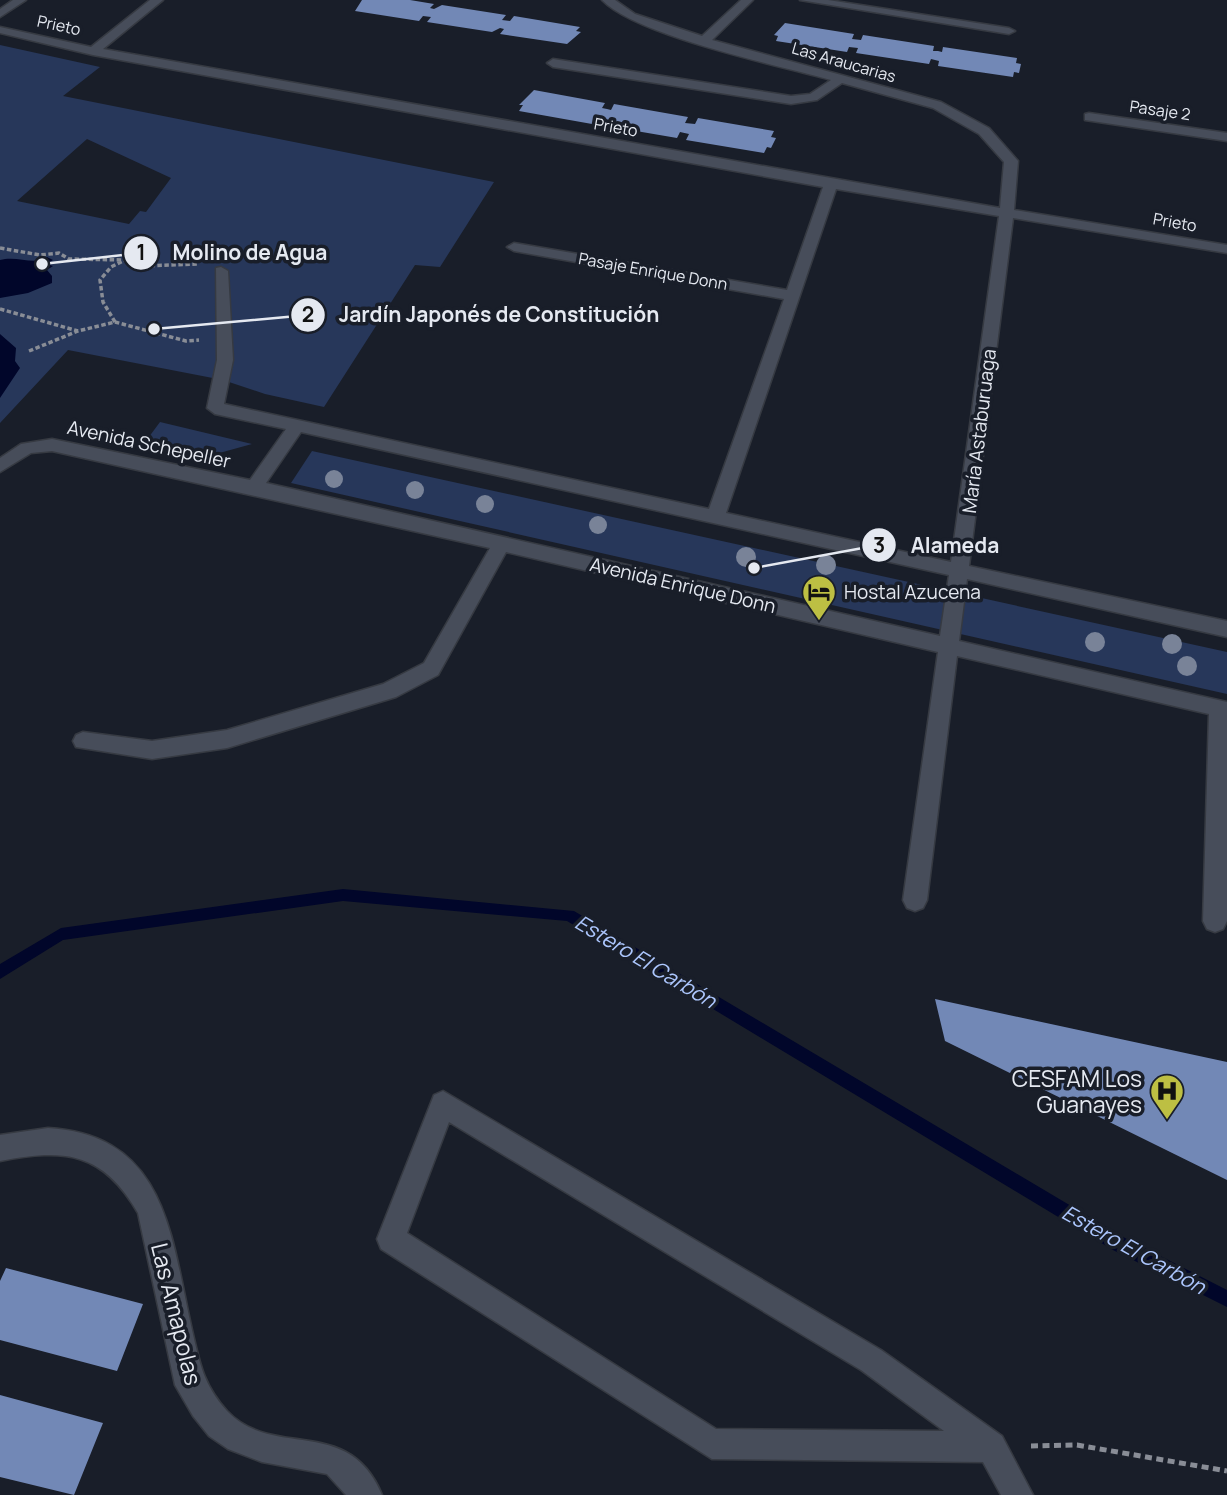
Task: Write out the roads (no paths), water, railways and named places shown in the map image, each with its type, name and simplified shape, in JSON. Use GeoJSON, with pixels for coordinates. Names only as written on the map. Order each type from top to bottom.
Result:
{"type":"FeatureCollection","features":[{"type":"Feature","properties":{"kind":"street"},"geometry":{"type":"LineString","coordinates":[[0,14],[20,0]]}},
{"type":"Feature","properties":{"kind":"street"},"geometry":{"type":"LineString","coordinates":[[93,51],[157,0]]}},
{"type":"Feature","properties":{"kind":"street","name":"Las Araucarias"},"geometry":{"type":"LineString","coordinates":[[608,0],[631,16],[704,41],[843,77],[937,106],[984,131],[1011,161],[1007,211]]}},
{"type":"Feature","properties":{"kind":"street"},"geometry":{"type":"LineString","coordinates":[[704,41],[747,0]]}},
{"type":"Feature","properties":{"kind":"street"},"geometry":{"type":"LineString","coordinates":[[806,0],[1009,31]]}},
{"type":"Feature","properties":{"kind":"street","name":"Prieto"},"geometry":{"type":"LineString","coordinates":[[0,30],[93,51],[831,184],[1227,249]]}},
{"type":"Feature","properties":{"kind":"street"},"geometry":{"type":"LineString","coordinates":[[553,63],[790,100],[813,97],[843,77]]}},
{"type":"Feature","properties":{"kind":"street","name":"Pasaje 2"},"geometry":{"type":"LineString","coordinates":[[1088,117],[1227,137]]}},
{"type":"Feature","properties":{"kind":"street"},"geometry":{"type":"LineString","coordinates":[[716,516],[831,184]]}},
{"type":"Feature","properties":{"kind":"street","name":"María Astaburuaga"},"geometry":{"type":"LineString","coordinates":[[915,900],[1007,211]]}},
{"type":"Feature","properties":{"kind":"street","name":"Pasaje Enrique Donn"},"geometry":{"type":"LineString","coordinates":[[514,247],[793,296]]}},
{"type":"Feature","properties":{"kind":"street"},"geometry":{"type":"LineString","coordinates":[[221,271],[223,380],[215,408],[1227,629]]}},
{"type":"Feature","properties":{"kind":"street"},"geometry":{"type":"LineString","coordinates":[[254,487],[298,424]]}},
{"type":"Feature","properties":{"kind":"street","name":"Avenida Schepeller"},"geometry":{"type":"LineString","coordinates":[[0,466],[27,448],[52,445],[254,487]]}},
{"type":"Feature","properties":{"kind":"street","name":"Avenida Enrique Donn"},"geometry":{"type":"LineString","coordinates":[[254,487],[1223,709]]}},
{"type":"Feature","properties":{"kind":"street"},"geometry":{"type":"LineString","coordinates":[[83,741],[152,750],[228,739],[389,691],[431,669],[502,543]]}},
{"type":"Feature","properties":{"kind":"street"},"geometry":{"type":"LineString","coordinates":[[1215,921],[1223,709]]}},
{"type":"Feature","properties":{"kind":"street"},"geometry":{"type":"LineString","coordinates":[[991,1447],[712,1444],[391,1239],[443,1104],[871,1360],[991,1447],[1018,1495]]}},
{"type":"Feature","properties":{"kind":"street","name":"Las Amapolas"},"geometry":{"type":"LineString","coordinates":[[0,1148],[24,1142],[68,1140],[95,1148],[118,1162],[138,1182],[151,1209],[190,1385],[203,1406],[220,1425],[261,1447],[335,1460],[367,1495]]}},
{"type":"Feature","properties":{"kind":"waterway","name":"Estero El Carbón"},"geometry":{"type":"LineString","coordinates":[[0,972],[61,934],[343,895],[569,915],[1119,1244],[1227,1299]]}},
{"type":"Feature","properties":{"kind":"place","name":"Molino de Agua"},"geometry":{"type":"Point","coordinates":[42,264]}},
{"type":"Feature","properties":{"kind":"place","name":"Jardín Japonés de Constitución"},"geometry":{"type":"Point","coordinates":[154,329]}},
{"type":"Feature","properties":{"kind":"place","name":"Alameda"},"geometry":{"type":"Point","coordinates":[754,568]}},
{"type":"Feature","properties":{"kind":"place","name":"Hostal Azucena"},"geometry":{"type":"Point","coordinates":[819,622]}},
{"type":"Feature","properties":{"kind":"place","name":"CESFAM Los Guanayes"},"geometry":{"type":"Point","coordinates":[1167,1121]}}]}
